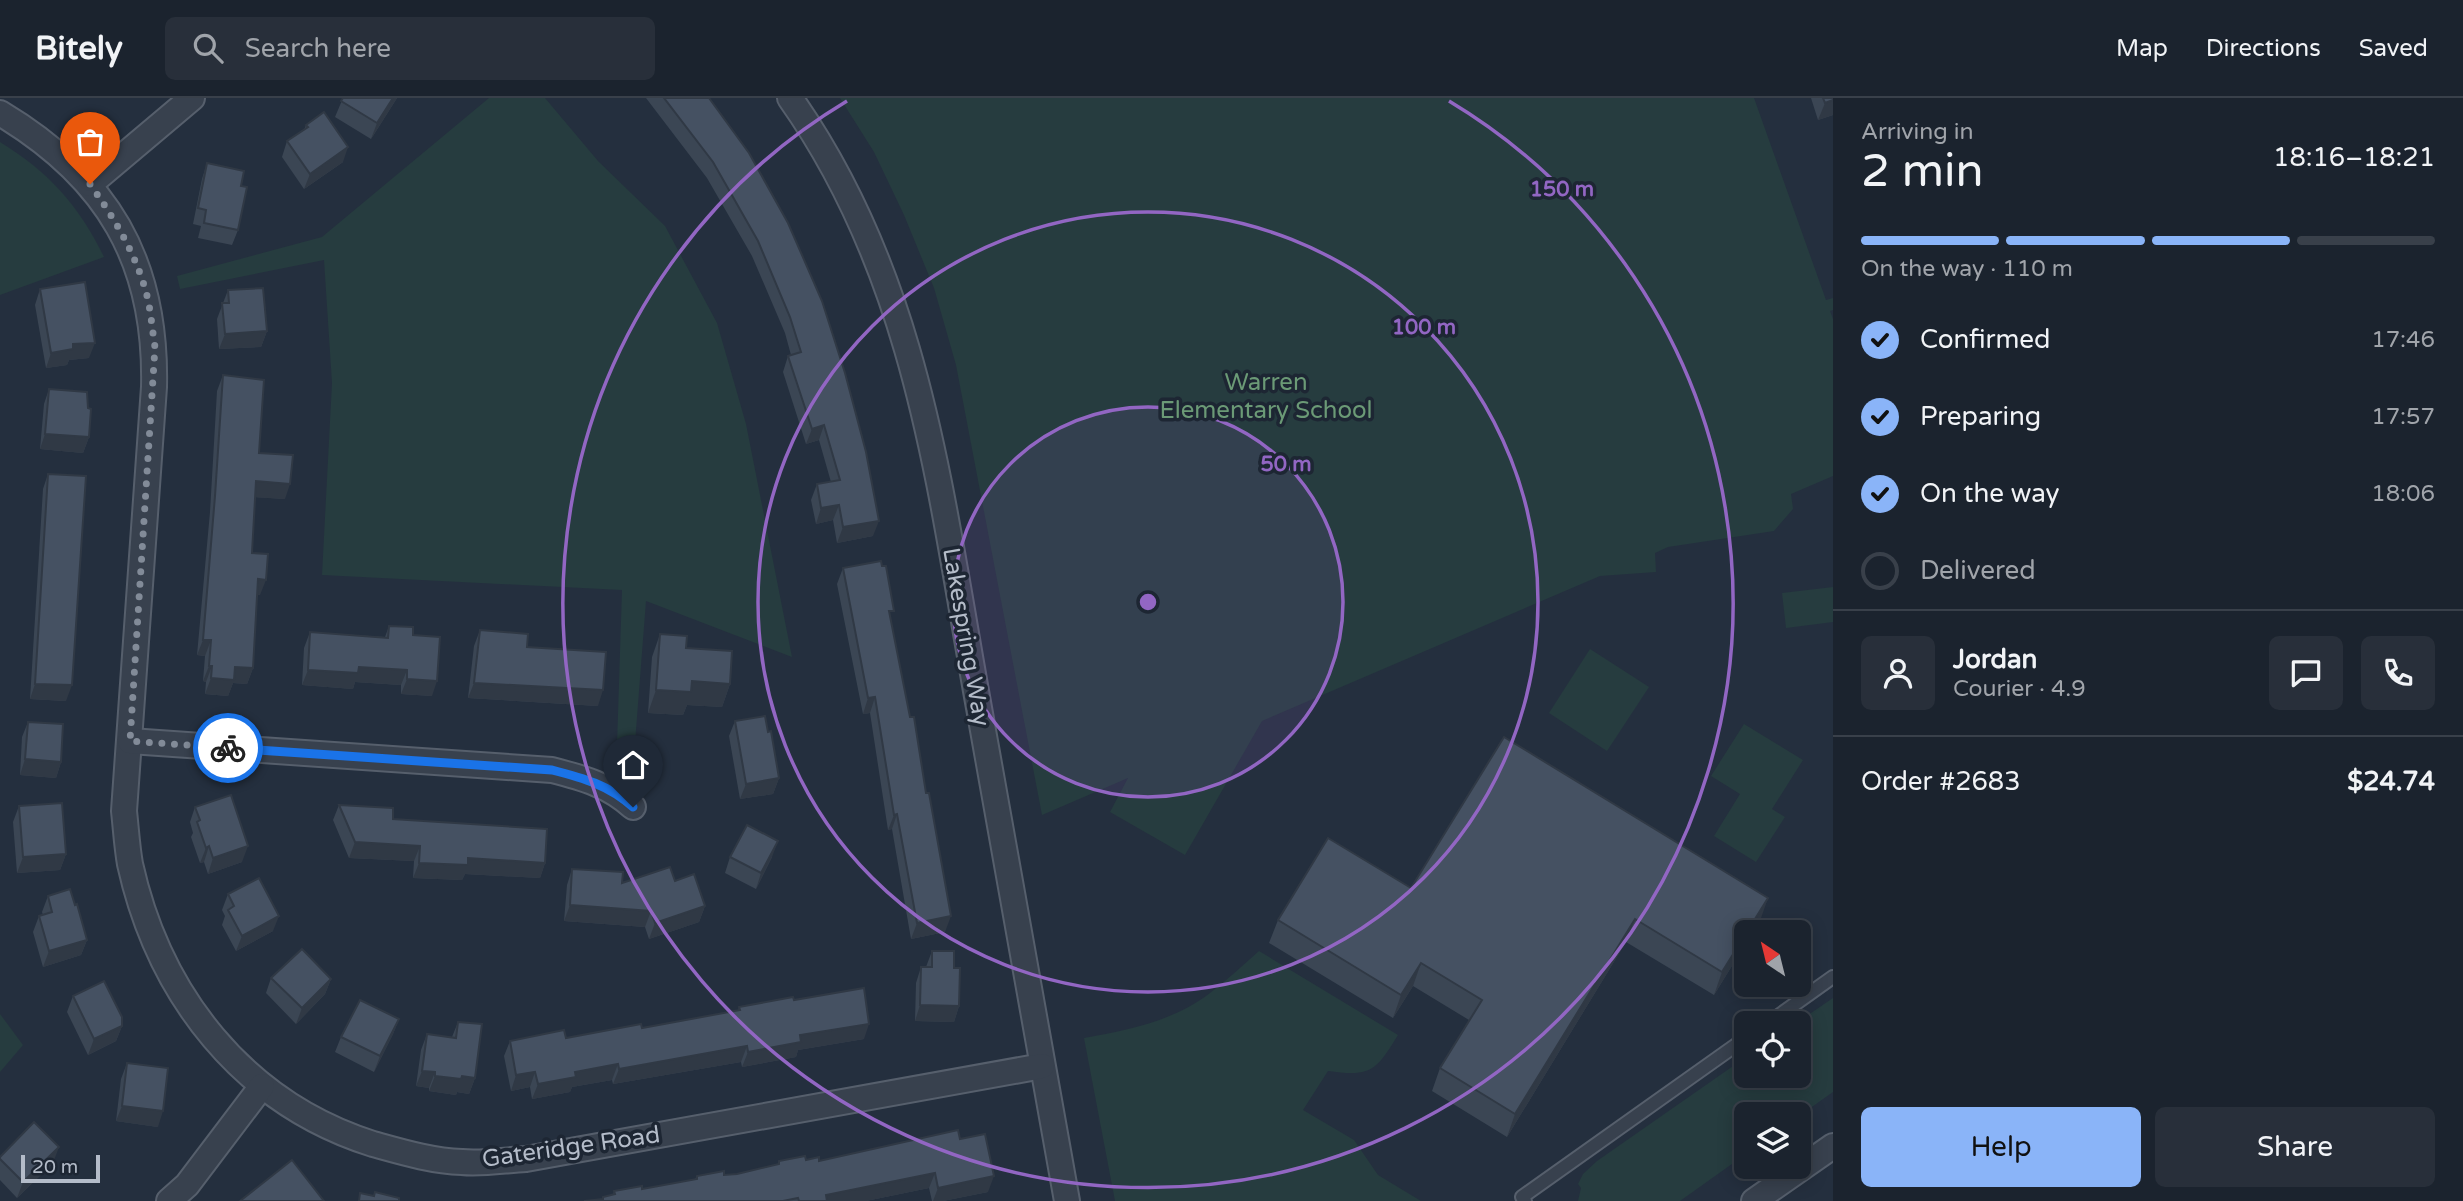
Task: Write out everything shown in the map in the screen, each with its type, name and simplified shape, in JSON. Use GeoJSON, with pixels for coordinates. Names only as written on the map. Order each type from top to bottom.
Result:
{"type":"FeatureCollection","features":[{"type":"Feature","properties":{"kind":"street"},"geometry":{"type":"LineString","coordinates":[[90,184],[192,98]]}},
{"type":"Feature","properties":{"kind":"street","name":"Lakespring Way"},"geometry":{"type":"LineString","coordinates":[[790,98],[838,175],[869,236],[896,308],[916,379],[941,497],[1067,1201]]}},
{"type":"Feature","properties":{"kind":"street","name":"Gateridge Road"},"geometry":{"type":"LineString","coordinates":[[0,113],[34,133],[90,184],[112,215],[133,256],[146,294],[155,347],[124,811],[130,861],[139,900],[158,950],[180,990],[211,1037],[262,1086],[303,1115],[354,1138],[408,1154],[462,1163],[526,1159],[1042,1066]]}},
{"type":"Feature","properties":{"kind":"street"},"geometry":{"type":"LineString","coordinates":[[130,741],[552,770],[594,781],[618,793],[633,807]]}},
{"type":"Feature","properties":{"kind":"street"},"geometry":{"type":"LineString","coordinates":[[169,1201],[187,1185],[262,1086]]}},
{"type":"Feature","properties":{"kind":"street"},"geometry":{"type":"LineString","coordinates":[[1754,1201],[1833,1146]]}},
{"type":"Feature","properties":{"kind":"lane"},"geometry":{"type":"LineString","coordinates":[[1785,1011],[1833,976]]}},
{"type":"Feature","properties":{"kind":"lane"},"geometry":{"type":"LineString","coordinates":[[1525,1201],[1522,1197],[1734,1047]]}},
{"type":"Feature","properties":{"kind":"green space"},"geometry":{"type":"Polygon","coordinates":[[[489,98],[545,98],[598,161],[665,226],[717,323],[746,424],[792,657],[646,601],[635,743],[617,745],[622,590],[322,575],[332,383],[324,260],[180,289],[177,276],[322,237],[489,98]]]}},
{"type":"Feature","properties":{"kind":"green space","name":"Warren Elementary School"},"geometry":{"type":"Polygon","coordinates":[[[840,98],[1754,98],[1826,300],[1833,298],[1833,310],[1830,311],[1833,319],[1833,476],[1791,494],[1793,509],[1774,531],[1668,547],[1655,553],[1656,572],[1600,576],[1262,721],[1185,855],[1110,812],[1128,778],[1042,815],[956,365],[934,288],[904,215],[874,152],[840,98]]]}},
{"type":"Feature","properties":{"kind":"green space"},"geometry":{"type":"Polygon","coordinates":[[[0,142],[33,165],[61,192],[84,222],[104,257],[0,295],[0,142]]]}},
{"type":"Feature","properties":{"kind":"green space"},"geometry":{"type":"Polygon","coordinates":[[[1833,587],[1833,622],[1786,628],[1782,593],[1833,587]]]}},
{"type":"Feature","properties":{"kind":"green space"},"geometry":{"type":"Polygon","coordinates":[[[1590,649],[1649,687],[1607,751],[1549,713],[1590,649]]]}},
{"type":"Feature","properties":{"kind":"green space"},"geometry":{"type":"Polygon","coordinates":[[[1744,724],[1803,760],[1772,809],[1785,817],[1756,862],[1714,836],[1740,794],[1711,776],[1744,724]]]}},
{"type":"Feature","properties":{"kind":"green space"},"geometry":{"type":"Polygon","coordinates":[[[1259,951],[1398,1035],[1384,1057],[1371,1069],[1354,1073],[1328,1071],[1303,1110],[1354,1140],[1378,1175],[1421,1201],[1115,1201],[1084,1038],[1134,1028],[1181,1011],[1210,993],[1259,951]]]}},
{"type":"Feature","properties":{"kind":"green space"},"geometry":{"type":"Polygon","coordinates":[[[1833,998],[1833,1092],[1811,1108],[1811,1102],[1734,1102],[1734,1163],[1680,1201],[1578,1201],[1581,1188],[1578,1184],[1583,1174],[1597,1161],[1734,1065],[1734,1088],[1811,1088],[1811,1013],[1833,998]]]}},
{"type":"Feature","properties":{"kind":"green space"},"geometry":{"type":"Polygon","coordinates":[[[0,1014],[23,1045],[0,1072],[0,1014]]]}},
{"type":"Feature","properties":{"kind":"building"},"geometry":{"type":"Polygon","coordinates":[[[343,98],[393,98],[377,123],[341,101],[343,98]]]}},
{"type":"Feature","properties":{"kind":"building"},"geometry":{"type":"Polygon","coordinates":[[[664,98],[709,98],[749,153],[788,223],[822,301],[845,373],[866,452],[879,521],[843,527],[839,505],[821,508],[817,484],[840,480],[824,425],[812,429],[788,356],[801,352],[790,317],[758,241],[713,162],[664,98]]]}},
{"type":"Feature","properties":{"kind":"building"},"geometry":{"type":"Polygon","coordinates":[[[1823,98],[1833,98],[1833,100],[1825,103],[1823,98]]]}},
{"type":"Feature","properties":{"kind":"building"},"geometry":{"type":"Polygon","coordinates":[[[324,112],[348,147],[310,174],[287,141],[324,112]]]}},
{"type":"Feature","properties":{"kind":"building"},"geometry":{"type":"Polygon","coordinates":[[[207,163],[244,171],[241,186],[247,187],[238,230],[204,223],[206,210],[198,208],[207,163]]]}},
{"type":"Feature","properties":{"kind":"building"},"geometry":{"type":"Polygon","coordinates":[[[85,282],[95,343],[73,344],[73,349],[51,353],[40,289],[85,282]]]}},
{"type":"Feature","properties":{"kind":"building"},"geometry":{"type":"Polygon","coordinates":[[[263,288],[267,331],[225,334],[222,303],[229,303],[228,290],[263,288]]]}},
{"type":"Feature","properties":{"kind":"building"},"geometry":{"type":"Polygon","coordinates":[[[223,375],[264,380],[259,453],[293,455],[290,484],[256,481],[252,553],[268,554],[266,580],[258,579],[253,668],[235,667],[234,680],[211,678],[211,640],[203,640],[223,375]]]}},
{"type":"Feature","properties":{"kind":"building"},"geometry":{"type":"Polygon","coordinates":[[[49,389],[87,392],[88,408],[91,409],[89,437],[45,434],[49,389]]]}},
{"type":"Feature","properties":{"kind":"building"},"geometry":{"type":"Polygon","coordinates":[[[48,474],[86,476],[72,685],[35,684],[48,474]]]}},
{"type":"Feature","properties":{"kind":"building"},"geometry":{"type":"Polygon","coordinates":[[[881,561],[882,566],[886,566],[894,611],[889,611],[910,717],[914,717],[951,916],[917,923],[897,814],[894,815],[875,697],[868,698],[843,568],[881,561]]]}},
{"type":"Feature","properties":{"kind":"building"},"geometry":{"type":"Polygon","coordinates":[[[389,626],[413,627],[413,635],[440,637],[437,681],[407,679],[407,670],[359,667],[358,673],[308,670],[310,632],[388,638],[389,626]]]}},
{"type":"Feature","properties":{"kind":"building"},"geometry":{"type":"Polygon","coordinates":[[[480,630],[528,634],[527,647],[606,652],[603,690],[474,683],[480,630]]]}},
{"type":"Feature","properties":{"kind":"building"},"geometry":{"type":"Polygon","coordinates":[[[660,634],[687,636],[686,648],[732,651],[730,684],[692,681],[691,692],[656,690],[660,634]]]}},
{"type":"Feature","properties":{"kind":"building"},"geometry":{"type":"Polygon","coordinates":[[[765,716],[768,732],[771,731],[779,778],[746,784],[735,721],[765,716]]]}},
{"type":"Feature","properties":{"kind":"building"},"geometry":{"type":"Polygon","coordinates":[[[28,722],[63,724],[61,762],[25,759],[28,722]]]}},
{"type":"Feature","properties":{"kind":"building"},"geometry":{"type":"Polygon","coordinates":[[[1504,737],[1768,898],[1754,920],[1734,920],[1734,953],[1722,972],[1635,919],[1515,1114],[1440,1068],[1482,1000],[1421,963],[1401,995],[1278,920],[1328,838],[1411,888],[1504,737]]]}},
{"type":"Feature","properties":{"kind":"building"},"geometry":{"type":"Polygon","coordinates":[[[231,795],[248,846],[213,858],[209,846],[206,848],[195,807],[231,795]]]}},
{"type":"Feature","properties":{"kind":"building"},"geometry":{"type":"Polygon","coordinates":[[[62,803],[66,854],[23,857],[19,806],[62,803]]]}},
{"type":"Feature","properties":{"kind":"building"},"geometry":{"type":"Polygon","coordinates":[[[339,805],[393,808],[393,819],[547,829],[545,863],[468,858],[468,865],[419,863],[420,846],[355,842],[339,805]]]}},
{"type":"Feature","properties":{"kind":"building"},"geometry":{"type":"Polygon","coordinates":[[[747,825],[778,841],[761,873],[730,857],[747,825]]]}},
{"type":"Feature","properties":{"kind":"building"},"geometry":{"type":"Polygon","coordinates":[[[670,867],[675,881],[694,874],[705,906],[655,923],[651,911],[570,905],[572,869],[623,872],[622,883],[670,867]]]}},
{"type":"Feature","properties":{"kind":"building"},"geometry":{"type":"Polygon","coordinates":[[[259,878],[279,916],[242,936],[228,910],[234,906],[228,894],[259,878]]]}},
{"type":"Feature","properties":{"kind":"building"},"geometry":{"type":"Polygon","coordinates":[[[70,889],[87,940],[49,951],[39,916],[52,912],[48,896],[70,889]]]}},
{"type":"Feature","properties":{"kind":"building"},"geometry":{"type":"Polygon","coordinates":[[[302,949],[331,979],[302,1008],[271,978],[302,949]]]}},
{"type":"Feature","properties":{"kind":"building"},"geometry":{"type":"Polygon","coordinates":[[[932,951],[954,951],[954,968],[960,968],[959,1006],[920,1005],[921,967],[932,967],[932,951]]]}},
{"type":"Feature","properties":{"kind":"building"},"geometry":{"type":"Polygon","coordinates":[[[104,981],[122,1017],[122,1026],[94,1039],[73,996],[104,981]]]}},
{"type":"Feature","properties":{"kind":"building"},"geometry":{"type":"Polygon","coordinates":[[[864,988],[869,1024],[800,1035],[801,1042],[748,1052],[747,1046],[619,1069],[618,1064],[575,1072],[576,1077],[538,1084],[535,1072],[516,1075],[510,1041],[564,1030],[566,1038],[641,1024],[642,1028],[793,997],[794,1000],[864,988]]]}},
{"type":"Feature","properties":{"kind":"building"},"geometry":{"type":"Polygon","coordinates":[[[360,1000],[399,1019],[380,1056],[341,1037],[360,1000]]]}},
{"type":"Feature","properties":{"kind":"building"},"geometry":{"type":"Polygon","coordinates":[[[458,1022],[482,1024],[475,1078],[435,1076],[435,1072],[422,1071],[427,1034],[456,1038],[458,1022]]]}},
{"type":"Feature","properties":{"kind":"building"},"geometry":{"type":"Polygon","coordinates":[[[127,1063],[168,1068],[163,1111],[122,1106],[127,1063]]]}},
{"type":"Feature","properties":{"kind":"building"},"geometry":{"type":"Polygon","coordinates":[[[34,1122],[59,1147],[23,1182],[0,1157],[34,1122]]]}},
{"type":"Feature","properties":{"kind":"building"},"geometry":{"type":"Polygon","coordinates":[[[958,1130],[960,1139],[985,1134],[994,1176],[938,1188],[935,1173],[826,1195],[827,1201],[799,1201],[798,1198],[783,1201],[584,1201],[603,1199],[615,1194],[614,1191],[697,1179],[697,1176],[724,1171],[724,1175],[737,1174],[805,1156],[806,1160],[819,1157],[819,1161],[958,1130]]]}},
{"type":"Feature","properties":{"kind":"building"},"geometry":{"type":"Polygon","coordinates":[[[292,1160],[324,1201],[240,1201],[292,1160]]]}},
{"type":"Feature","properties":{"kind":"building"},"geometry":{"type":"Polygon","coordinates":[[[375,1192],[399,1198],[399,1201],[359,1201],[360,1193],[374,1196],[375,1192]]]}},
{"type":"Feature","properties":{"kind":"way so far"},"geometry":{"type":"LineString","coordinates":[[90,184],[112,215],[133,256],[146,294],[155,347],[130,741],[228,748]]}},
{"type":"Feature","properties":{"kind":"route"},"geometry":{"type":"LineString","coordinates":[[228,748],[552,770],[594,781],[618,793],[633,807]]}}]}
